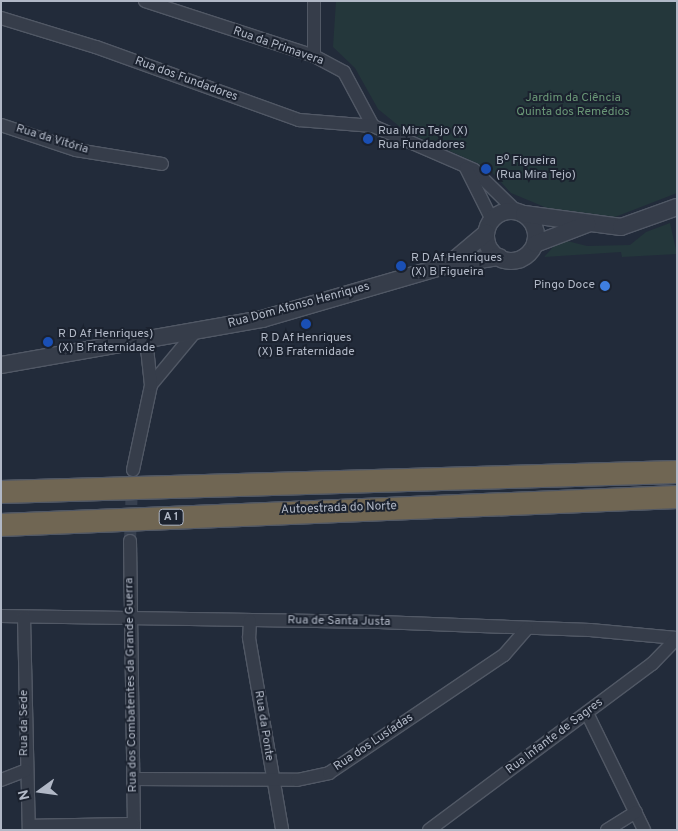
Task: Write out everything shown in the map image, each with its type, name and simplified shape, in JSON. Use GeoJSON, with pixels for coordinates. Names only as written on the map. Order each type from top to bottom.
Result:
{"type":"FeatureCollection","features":[{"type":"Feature","properties":{"kind":"highway"},"geometry":{"type":"LineString","coordinates":[[1,492],[677,472]]}},
{"type":"Feature","properties":{"kind":"highway","name":"Autoestrada do Norte"},"geometry":{"type":"LineString","coordinates":[[1,524],[677,497]]}},
{"type":"Feature","properties":{"kind":"street","name":"Rua da Primavera"},"geometry":{"type":"LineString","coordinates":[[145,1],[314,56],[344,72],[373,126]]}},
{"type":"Feature","properties":{"kind":"street"},"geometry":{"type":"LineString","coordinates":[[314,1],[314,56]]}},
{"type":"Feature","properties":{"kind":"street","name":"Rua dos Fundadores"},"geometry":{"type":"LineString","coordinates":[[1,18],[96,47],[299,120],[373,126]]}},
{"type":"Feature","properties":{"kind":"street","name":"Rua da Vitória"},"geometry":{"type":"LineString","coordinates":[[1,125],[76,150],[162,164]]}},
{"type":"Feature","properties":{"kind":"street"},"geometry":{"type":"LineString","coordinates":[[373,126],[481,175],[535,227],[535,244]]}},
{"type":"Feature","properties":{"kind":"street"},"geometry":{"type":"LineString","coordinates":[[464,167],[472,176],[489,226],[489,247],[499,257],[519,260],[535,244],[587,224]]}},
{"type":"Feature","properties":{"kind":"street"},"geometry":{"type":"LineString","coordinates":[[489,226],[500,214],[521,213],[587,224],[621,227],[677,206]]}},
{"type":"Feature","properties":{"kind":"street","name":"Rua Dom Afonso Henriques"},"geometry":{"type":"LineString","coordinates":[[448,265],[489,226]]}},
{"type":"Feature","properties":{"kind":"street","name":"Rua Dom Afonso Henriques"},"geometry":{"type":"LineString","coordinates":[[1,365],[262,319],[448,265],[499,257]]}},
{"type":"Feature","properties":{"kind":"street"},"geometry":{"type":"LineString","coordinates":[[151,385],[195,332]]}},
{"type":"Feature","properties":{"kind":"street"},"geometry":{"type":"LineString","coordinates":[[133,470],[151,385],[146,339]]}},
{"type":"Feature","properties":{"kind":"street","name":"Rua dos Combatentes da Grande Guerra"},"geometry":{"type":"LineString","coordinates":[[130,541],[134,827]]}},
{"type":"Feature","properties":{"kind":"street","name":"Rua de Santa Justa"},"geometry":{"type":"LineString","coordinates":[[1,616],[132,616],[250,622],[380,622],[590,630],[677,638]]}},
{"type":"Feature","properties":{"kind":"street","name":"Rua da Sede"},"geometry":{"type":"LineString","coordinates":[[24,617],[25,771],[29,828]]}},
{"type":"Feature","properties":{"kind":"street","name":"Rua da Ponte"},"geometry":{"type":"LineString","coordinates":[[250,622],[249,638],[282,830]]}},
{"type":"Feature","properties":{"kind":"street","name":"Rua dos Lusíadas"},"geometry":{"type":"LineString","coordinates":[[133,779],[273,781],[297,780],[329,773],[504,654],[527,629]]}},
{"type":"Feature","properties":{"kind":"street","name":"Rua Infante de Sagres"},"geometry":{"type":"LineString","coordinates":[[430,830],[652,664],[677,638]]}},
{"type":"Feature","properties":{"kind":"street"},"geometry":{"type":"LineString","coordinates":[[587,713],[644,830]]}},
{"type":"Feature","properties":{"kind":"street"},"geometry":{"type":"LineString","coordinates":[[1,780],[25,771]]}},
{"type":"Feature","properties":{"kind":"street"},"geometry":{"type":"LineString","coordinates":[[607,830],[636,812]]}},
{"type":"Feature","properties":{"kind":"street"},"geometry":{"type":"LineString","coordinates":[[29,828],[134,827]]}},
{"type":"Feature","properties":{"kind":"green space","name":"Jardim da Ciência Quinta dos Remédios"},"geometry":{"type":"Polygon","coordinates":[[[336,1],[677,1],[677,193],[615,217],[547,208],[511,193],[488,168],[405,131],[378,109],[355,68],[333,47],[336,1]]]}},
{"type":"Feature","properties":{"kind":"green space"},"geometry":{"type":"Polygon","coordinates":[[[670,223],[677,254],[622,257],[621,252],[544,257],[555,245],[567,241],[587,246],[630,245],[646,232],[670,223]]]}},
{"type":"Feature","properties":{"kind":"tunnel"},"geometry":{"type":"LineString","coordinates":[[130,541],[132,483]]}},
{"type":"Feature","properties":{"kind":"place","name":"Rua Mira Tejo (X) Rua Fundadores"},"geometry":{"type":"Point","coordinates":[368,139]}},
{"type":"Feature","properties":{"kind":"place","name":"Bº Figueira (Rua Mira Tejo)"},"geometry":{"type":"Point","coordinates":[486,169]}},
{"type":"Feature","properties":{"kind":"place","name":"R D Af Henriques (X) B Figueira"},"geometry":{"type":"Point","coordinates":[401,266]}},
{"type":"Feature","properties":{"kind":"place","name":"Pingo Doce"},"geometry":{"type":"Point","coordinates":[605,286]}},
{"type":"Feature","properties":{"kind":"place","name":"R D Af Henriques (X) B Fraternidade"},"geometry":{"type":"Point","coordinates":[306,324]}},
{"type":"Feature","properties":{"kind":"place","name":"R D Af Henriques) (X) B Fraternidade"},"geometry":{"type":"Point","coordinates":[48,342]}}]}
